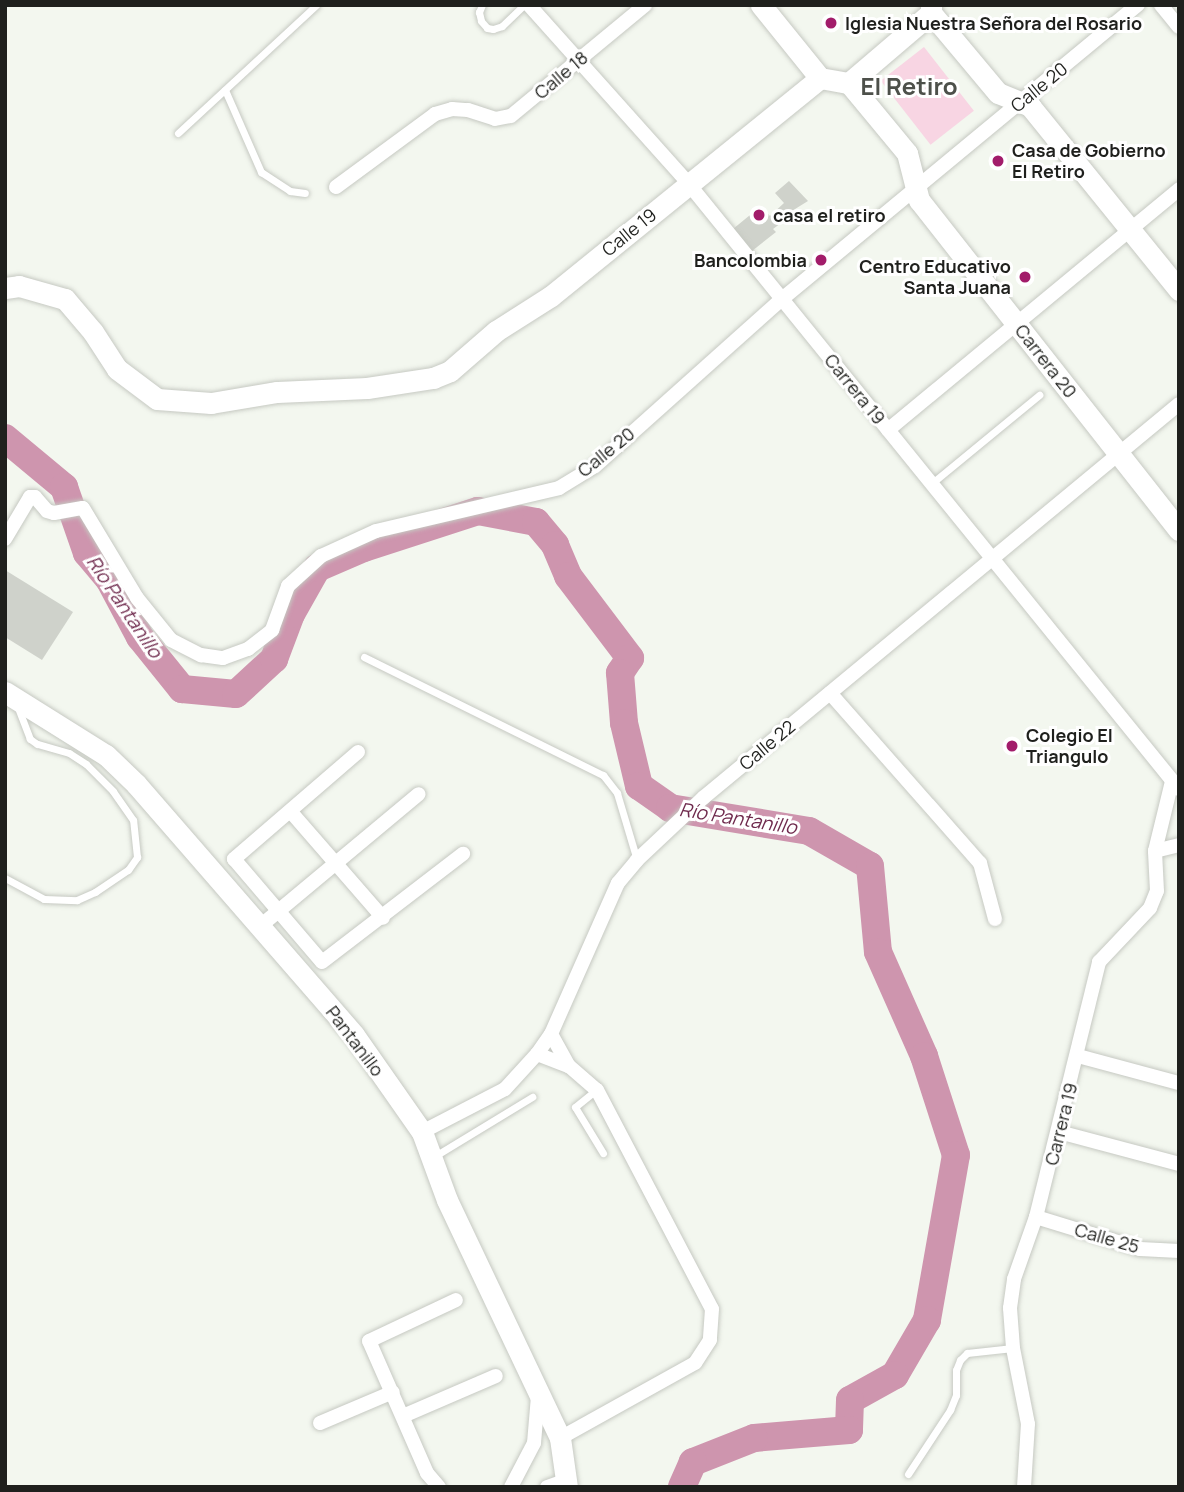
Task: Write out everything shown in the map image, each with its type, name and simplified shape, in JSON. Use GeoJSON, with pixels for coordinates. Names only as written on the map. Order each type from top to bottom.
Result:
{"type":"FeatureCollection","features":[{"type":"Feature","properties":{"kind":"main road"},"geometry":{"type":"LineString","coordinates":[[761,5],[820,78],[849,83],[931,9],[992,87],[1019,103],[1030,106],[1179,290]]}},
{"type":"Feature","properties":{"kind":"main road","name":"Calle 19"},"geometry":{"type":"LineString","coordinates":[[5,288],[19,286],[65,299],[93,332],[117,369],[157,399],[211,402],[277,392],[367,388],[433,378],[450,371],[496,331],[551,296],[820,78]]}},
{"type":"Feature","properties":{"kind":"main road","name":"Carrera 20"},"geometry":{"type":"LineString","coordinates":[[849,83],[907,153],[919,200],[1179,530]]}},
{"type":"Feature","properties":{"kind":"main road","name":"Pantanillo"},"geometry":{"type":"LineString","coordinates":[[11,696],[106,754],[136,784],[258,928],[307,979],[354,1035],[422,1132],[447,1200],[560,1438],[560,1485]]}},
{"type":"Feature","properties":{"kind":"street","name":"Carrera 19"},"geometry":{"type":"LineString","coordinates":[[527,5],[688,183],[1176,785],[1155,851],[1157,891],[1150,908],[1100,962],[1092,983],[1078,1056],[1059,1132],[1036,1217],[1014,1279],[1010,1308],[1013,1348],[1028,1424],[1024,1487]]}},
{"type":"Feature","properties":{"kind":"street","name":"Calle 18"},"geometry":{"type":"LineString","coordinates":[[336,187],[435,114],[452,109],[468,110],[495,119],[510,116],[645,5]]}},
{"type":"Feature","properties":{"kind":"street","name":"Calle 20"},"geometry":{"type":"LineString","coordinates":[[5,539],[30,498],[35,497],[47,511],[54,513],[83,508],[137,598],[171,640],[201,655],[223,658],[248,649],[272,630],[288,586],[321,556],[376,531],[559,488],[595,466],[782,299],[1138,5]]}},
{"type":"Feature","properties":{"kind":"street"},"geometry":{"type":"LineString","coordinates":[[1161,5],[1179,27]]}},
{"type":"Feature","properties":{"kind":"street"},"geometry":{"type":"LineString","coordinates":[[888,429],[1179,189]]}},
{"type":"Feature","properties":{"kind":"street","name":"Calle 22"},"geometry":{"type":"LineString","coordinates":[[422,1132],[505,1088],[537,1054],[551,1034],[618,883],[637,860],[703,798],[1179,404]]}},
{"type":"Feature","properties":{"kind":"street"},"geometry":{"type":"LineString","coordinates":[[830,693],[980,863],[995,919]]}},
{"type":"Feature","properties":{"kind":"street"},"geometry":{"type":"LineString","coordinates":[[358,752],[234,859],[322,962],[383,918],[463,854]]}},
{"type":"Feature","properties":{"kind":"street"},"geometry":{"type":"LineString","coordinates":[[258,928],[276,910],[419,794]]}},
{"type":"Feature","properties":{"kind":"street"},"geometry":{"type":"LineString","coordinates":[[291,812],[383,918]]}},
{"type":"Feature","properties":{"kind":"street"},"geometry":{"type":"LineString","coordinates":[[1155,851],[1179,845]]}},
{"type":"Feature","properties":{"kind":"street"},"geometry":{"type":"LineString","coordinates":[[551,1034],[569,1066],[597,1090],[712,1308],[710,1340],[695,1363],[560,1438]]}},
{"type":"Feature","properties":{"kind":"street"},"geometry":{"type":"LineString","coordinates":[[537,1054],[569,1066]]}},
{"type":"Feature","properties":{"kind":"street"},"geometry":{"type":"LineString","coordinates":[[1078,1056],[1179,1083]]}},
{"type":"Feature","properties":{"kind":"street"},"geometry":{"type":"LineString","coordinates":[[1059,1132],[1179,1164]]}},
{"type":"Feature","properties":{"kind":"street","name":"Calle 25"},"geometry":{"type":"LineString","coordinates":[[1036,1217],[1140,1249],[1179,1251]]}},
{"type":"Feature","properties":{"kind":"street"},"geometry":{"type":"LineString","coordinates":[[439,1487],[427,1473],[369,1340],[456,1300]]}},
{"type":"Feature","properties":{"kind":"street"},"geometry":{"type":"LineString","coordinates":[[403,1416],[496,1376]]}},
{"type":"Feature","properties":{"kind":"street"},"geometry":{"type":"LineString","coordinates":[[510,1487],[519,1477],[534,1443],[539,1389]]}},
{"type":"Feature","properties":{"kind":"street"},"geometry":{"type":"LineString","coordinates":[[320,1423],[393,1392]]}},
{"type":"Feature","properties":{"kind":"lane"},"geometry":{"type":"LineString","coordinates":[[178,133],[316,5]]}},
{"type":"Feature","properties":{"kind":"lane"},"geometry":{"type":"LineString","coordinates":[[482,5],[479,12],[481,21],[486,28],[494,29],[502,26],[527,5]]}},
{"type":"Feature","properties":{"kind":"lane"},"geometry":{"type":"LineString","coordinates":[[225,90],[261,172],[290,191],[305,193]]}},
{"type":"Feature","properties":{"kind":"lane"},"geometry":{"type":"LineString","coordinates":[[931,483],[1039,395]]}},
{"type":"Feature","properties":{"kind":"lane"},"geometry":{"type":"LineString","coordinates":[[364,657],[603,775],[617,793],[637,860]]}},
{"type":"Feature","properties":{"kind":"lane"},"geometry":{"type":"LineString","coordinates":[[5,878],[44,899],[77,900],[128,870],[137,856],[133,820],[113,791],[86,764],[69,753],[37,744],[30,739],[24,731],[11,696]]}},
{"type":"Feature","properties":{"kind":"lane"},"geometry":{"type":"LineString","coordinates":[[597,1090],[575,1107],[603,1153]]}},
{"type":"Feature","properties":{"kind":"lane"},"geometry":{"type":"LineString","coordinates":[[431,1158],[533,1097]]}},
{"type":"Feature","properties":{"kind":"lane"},"geometry":{"type":"LineString","coordinates":[[908,1474],[950,1410],[956,1395],[956,1370],[960,1360],[967,1353],[1013,1348]]}},
{"type":"Feature","properties":{"kind":"shaded area"},"geometry":{"type":"Polygon","coordinates":[[[924,47],[974,111],[931,145],[881,81],[924,47]]]}},
{"type":"Feature","properties":{"kind":"building","name":"casa el retiro"},"geometry":{"type":"Polygon","coordinates":[[[789,181],[808,201],[787,214],[789,217],[773,229],[776,232],[752,251],[733,229],[761,206],[770,216],[784,203],[775,193],[789,181]]]}},
{"type":"Feature","properties":{"kind":"building"},"geometry":{"type":"Polygon","coordinates":[[[5,570],[73,612],[42,660],[5,637],[5,570]]]}},
{"type":"Feature","properties":{"kind":"waterway","name":"Río Pantanillo"},"geometry":{"type":"LineString","coordinates":[[5,438],[64,487],[87,553],[109,579],[140,637],[182,689],[236,694],[274,659],[291,614],[317,568],[364,548],[478,511],[536,522],[555,545],[568,576],[630,658],[620,673],[624,723],[639,786],[670,808],[809,831],[870,866],[878,952],[924,1056],[956,1155],[927,1320],[895,1375],[850,1400],[849,1430],[754,1438],[693,1462],[682,1487]]}},
{"type":"Feature","properties":{"kind":"place","name":"Iglesia Nuestra Señora del Rosario"},"geometry":{"type":"Point","coordinates":[831,23]}},
{"type":"Feature","properties":{"kind":"place","name":"Casa de Gobierno El Retiro"},"geometry":{"type":"Point","coordinates":[998,161]}},
{"type":"Feature","properties":{"kind":"place","name":"casa el retiro"},"geometry":{"type":"Point","coordinates":[759,215]}},
{"type":"Feature","properties":{"kind":"place","name":"Bancolombia"},"geometry":{"type":"Point","coordinates":[821,260]}},
{"type":"Feature","properties":{"kind":"place","name":"Centro Educativo Santa Juana"},"geometry":{"type":"Point","coordinates":[1025,277]}},
{"type":"Feature","properties":{"kind":"place","name":"Colegio El Triangulo"},"geometry":{"type":"Point","coordinates":[1012,746]}},
{"type":"Feature","properties":{"kind":"district","name":"El Retiro"},"geometry":{"type":"Point","coordinates":[909,86]}}]}
